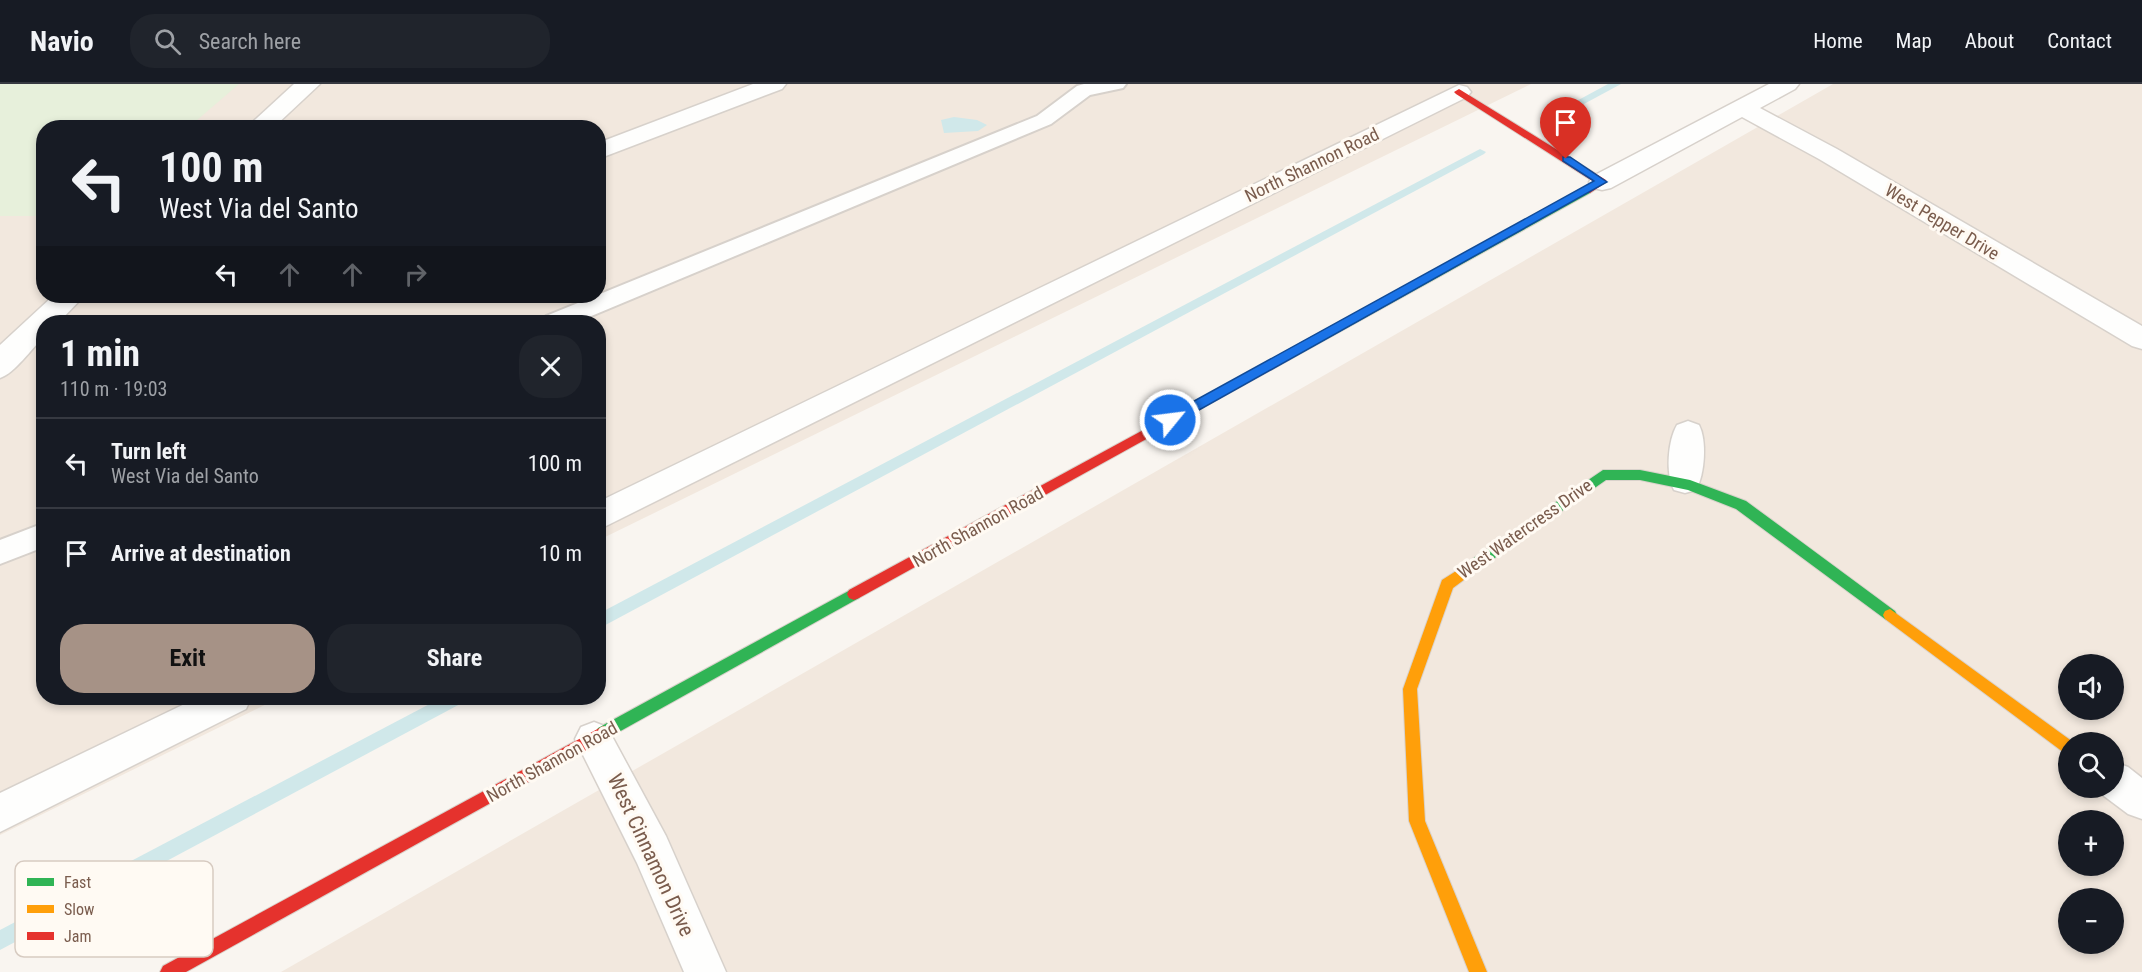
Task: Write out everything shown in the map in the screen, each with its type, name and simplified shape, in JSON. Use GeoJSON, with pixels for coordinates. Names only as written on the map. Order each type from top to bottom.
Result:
{"type":"FeatureCollection","features":[{"type":"Feature","properties":{"kind":"street"},"geometry":{"type":"LineString","coordinates":[[267,120],[308,84]]}},
{"type":"Feature","properties":{"kind":"street"},"geometry":{"type":"LineString","coordinates":[[606,149],[774,84]]}},
{"type":"Feature","properties":{"kind":"street","name":"North Shannon Road"},"geometry":{"type":"LineString","coordinates":[[213,948],[1602,182],[1787,84]]}},
{"type":"Feature","properties":{"kind":"street"},"geometry":{"type":"LineString","coordinates":[[1461,87],[1602,182]]}},
{"type":"Feature","properties":{"kind":"street","name":"North Shannon Road"},"geometry":{"type":"LineString","coordinates":[[606,513],[1461,87]]}},
{"type":"Feature","properties":{"kind":"street","name":"West Pepper Drive"},"geometry":{"type":"LineString","coordinates":[[1741,107],[1828,154],[2142,339]]}},
{"type":"Feature","properties":{"kind":"street"},"geometry":{"type":"LineString","coordinates":[[50,315],[62,303]]}},
{"type":"Feature","properties":{"kind":"street"},"geometry":{"type":"LineString","coordinates":[[0,367],[13,349],[36,328]]}},
{"type":"Feature","properties":{"kind":"street"},"geometry":{"type":"LineString","coordinates":[[1685,481],[1688,433]]}},
{"type":"Feature","properties":{"kind":"street","name":"West Watercress Drive"},"geometry":{"type":"LineString","coordinates":[[1478,972],[1417,821],[1410,689],[1447,584],[1603,475],[1630,473],[1685,481],[1741,505],[2058,740]]}},
{"type":"Feature","properties":{"kind":"street"},"geometry":{"type":"LineString","coordinates":[[0,813],[219,705]]}},
{"type":"Feature","properties":{"kind":"street","name":"West Cinnamon Drive"},"geometry":{"type":"LineString","coordinates":[[594,739],[652,850],[705,972]]}},
{"type":"Feature","properties":{"kind":"street"},"geometry":{"type":"LineString","coordinates":[[2124,788],[2142,801]]}},
{"type":"Feature","properties":{"kind":"street","name":"North Shannon Road"},"geometry":{"type":"LineString","coordinates":[[169,972],[196,957]]}},
{"type":"Feature","properties":{"kind":"lane"},"geometry":{"type":"LineString","coordinates":[[606,301],[1044,120],[1084,90],[1116,84]]}},
{"type":"Feature","properties":{"kind":"lane"},"geometry":{"type":"LineString","coordinates":[[572,315],[601,303]]}},
{"type":"Feature","properties":{"kind":"lane"},"geometry":{"type":"LineString","coordinates":[[0,552],[36,537]]}},
{"type":"Feature","properties":{"kind":"shaded area"},"geometry":{"type":"Polygon","coordinates":[[[0,84],[1531,84],[606,537],[606,315],[36,315],[36,705],[265,705],[0,835],[0,84]]]}},
{"type":"Feature","properties":{"kind":"shaded area"},"geometry":{"type":"Polygon","coordinates":[[[1833,84],[2142,84],[2142,972],[281,972],[1833,84]]]}},
{"type":"Feature","properties":{"kind":"green space"},"geometry":{"type":"Polygon","coordinates":[[[0,84],[239,84],[197,120],[36,120],[36,216],[0,216],[0,84]]]}},
{"type":"Feature","properties":{"kind":"water"},"geometry":{"type":"Polygon","coordinates":[[[954,117],[977,120],[987,125],[978,131],[944,133],[941,120],[954,117]]]}},
{"type":"Feature","properties":{"kind":"waterway"},"geometry":{"type":"LineString","coordinates":[[1565,110],[1616,84]]}},
{"type":"Feature","properties":{"kind":"waterway"},"geometry":{"type":"LineString","coordinates":[[606,618],[1480,152]]}},
{"type":"Feature","properties":{"kind":"waterway"},"geometry":{"type":"LineString","coordinates":[[149,861],[443,705]]}},
{"type":"Feature","properties":{"kind":"waterway"},"geometry":{"type":"LineString","coordinates":[[0,940],[15,932]]}},
{"type":"Feature","properties":{"kind":"traffic: fast"},"geometry":{"type":"LineString","coordinates":[[1285,357],[1586,191]]}},
{"type":"Feature","properties":{"kind":"traffic: fast"},"geometry":{"type":"LineString","coordinates":[[1464,572],[1603,475],[1640,475],[1690,485],[1741,505],[1890,615]]}},
{"type":"Feature","properties":{"kind":"traffic: fast"},"geometry":{"type":"LineString","coordinates":[[603,733],[854,594]]}},
{"type":"Feature","properties":{"kind":"traffic: slow"},"geometry":{"type":"LineString","coordinates":[[1464,572],[1447,584],[1410,689],[1417,821],[1478,972]]}},
{"type":"Feature","properties":{"kind":"traffic: slow"},"geometry":{"type":"LineString","coordinates":[[1890,615],[2058,740]]}},
{"type":"Feature","properties":{"kind":"traffic: jam"},"geometry":{"type":"LineString","coordinates":[[1459,92],[1602,182],[1586,191]]}},
{"type":"Feature","properties":{"kind":"traffic: jam"},"geometry":{"type":"LineString","coordinates":[[854,594],[1285,357]]}},
{"type":"Feature","properties":{"kind":"traffic: jam"},"geometry":{"type":"LineString","coordinates":[[213,948],[603,733]]}},
{"type":"Feature","properties":{"kind":"traffic: jam"},"geometry":{"type":"LineString","coordinates":[[169,972],[196,957]]}},
{"type":"Feature","properties":{"kind":"route"},"geometry":{"type":"LineString","coordinates":[[1170,420],[1602,182],[1566,159]]}}]}
